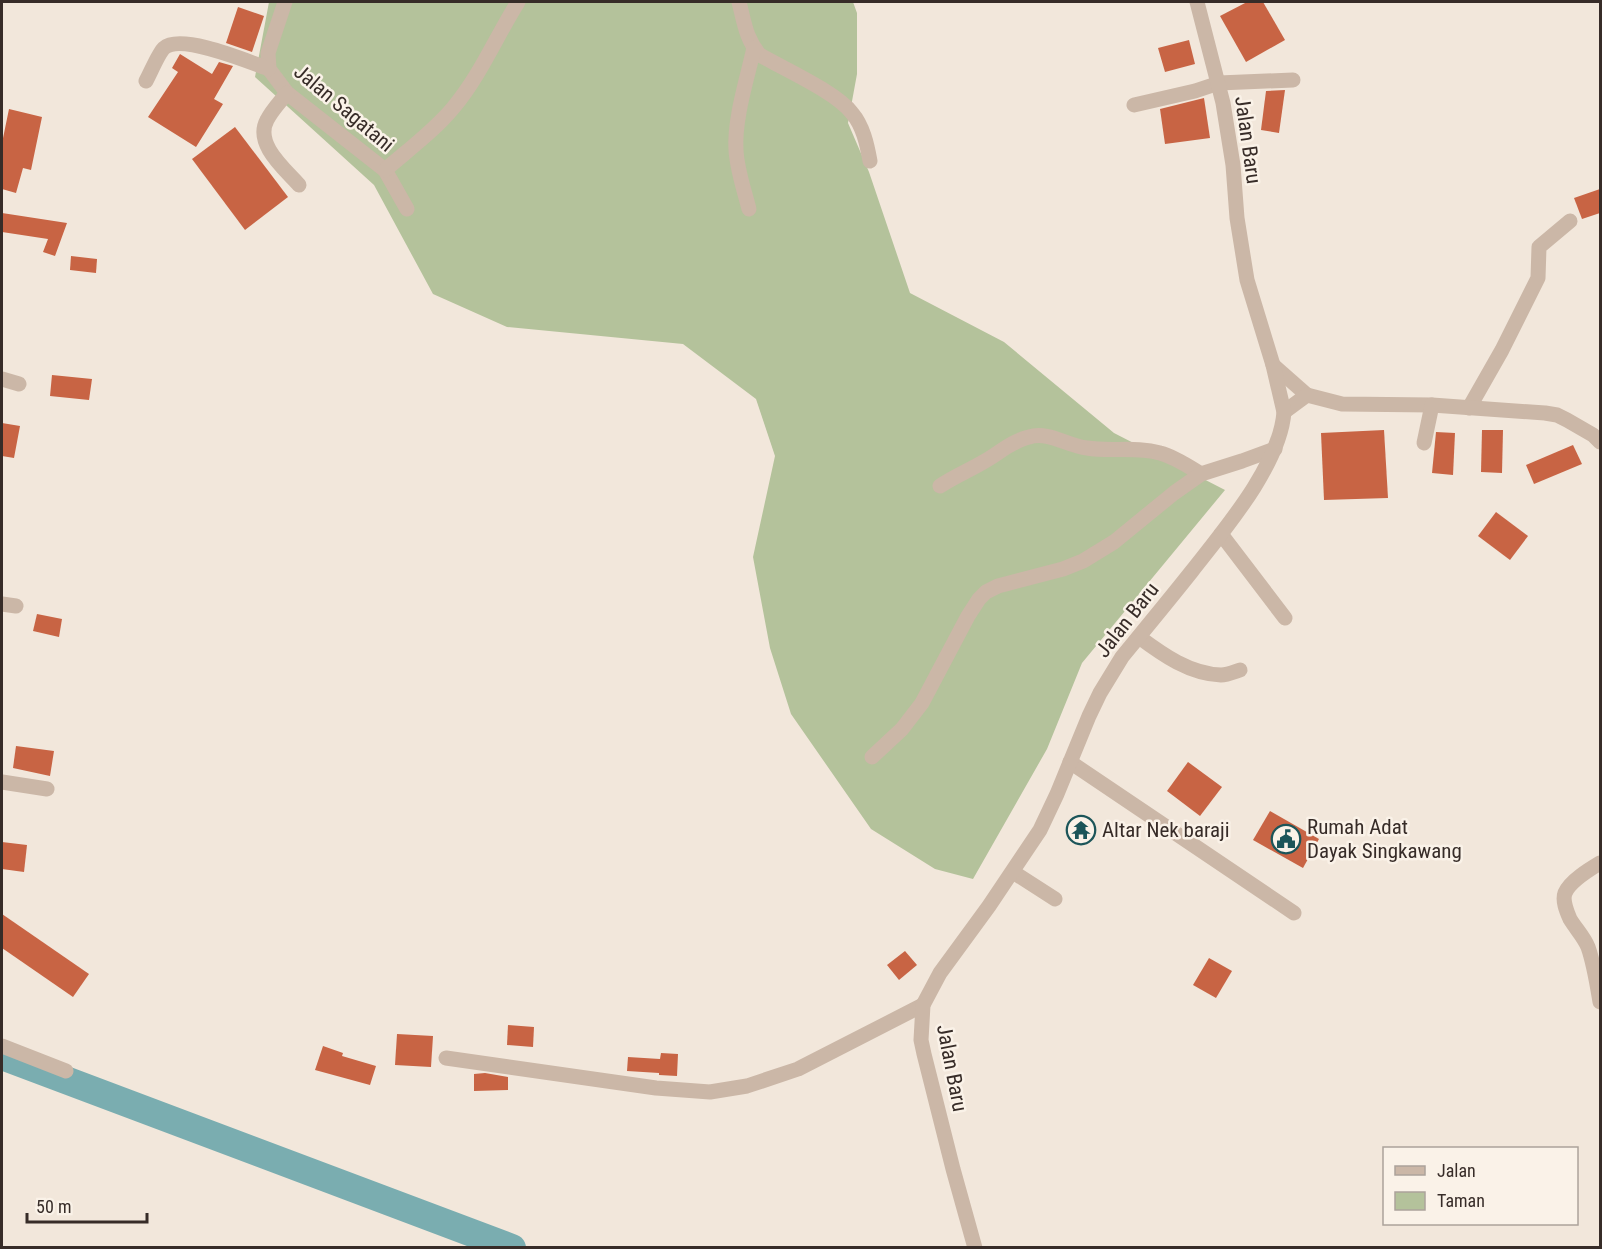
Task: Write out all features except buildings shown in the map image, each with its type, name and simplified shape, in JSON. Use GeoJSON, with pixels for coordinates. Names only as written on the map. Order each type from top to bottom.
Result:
{"type":"FeatureCollection","features":[{"type":"Feature","properties":{"kind":"street","name":"Jalan Sagatani"},"geometry":{"type":"LineString","coordinates":[[285,2],[268,52],[269,69],[287,93],[385,170],[407,209]]}},
{"type":"Feature","properties":{"kind":"street"},"geometry":{"type":"LineString","coordinates":[[385,170],[442,120],[454,106],[486,59],[518,2]]}},
{"type":"Feature","properties":{"kind":"street"},"geometry":{"type":"LineString","coordinates":[[739,2],[747,34],[754,48],[760,55],[846,106],[861,127],[870,161]]}},
{"type":"Feature","properties":{"kind":"street","name":"Jalan Baru"},"geometry":{"type":"LineString","coordinates":[[975,1248],[924,1054],[921,1040],[922,1005],[940,973],[1013,872],[1040,830],[1058,794],[1089,716],[1122,657],[1221,534],[1261,476],[1275,449],[1281,431],[1284,412],[1273,364],[1247,280],[1237,218],[1227,126],[1219,83],[1197,2]]}},
{"type":"Feature","properties":{"kind":"street"},"geometry":{"type":"LineString","coordinates":[[146,81],[163,48],[179,42],[214,49],[269,69]]}},
{"type":"Feature","properties":{"kind":"street"},"geometry":{"type":"LineString","coordinates":[[749,209],[738,168],[736,147],[742,100],[754,48]]}},
{"type":"Feature","properties":{"kind":"street"},"geometry":{"type":"LineString","coordinates":[[1134,105],[1219,83],[1293,80]]}},
{"type":"Feature","properties":{"kind":"street"},"geometry":{"type":"LineString","coordinates":[[287,93],[266,122],[264,134],[269,150],[299,185]]}},
{"type":"Feature","properties":{"kind":"street"},"geometry":{"type":"LineString","coordinates":[[1469,408],[1503,350],[1538,278],[1539,247],[1569,221]]}},
{"type":"Feature","properties":{"kind":"street"},"geometry":{"type":"LineString","coordinates":[[1273,364],[1307,395],[1342,404],[1432,405],[1557,415],[1582,428],[1600,442]]}},
{"type":"Feature","properties":{"kind":"street"},"geometry":{"type":"LineString","coordinates":[[2,379],[19,384]]}},
{"type":"Feature","properties":{"kind":"street"},"geometry":{"type":"LineString","coordinates":[[1284,412],[1307,395]]}},
{"type":"Feature","properties":{"kind":"street"},"geometry":{"type":"LineString","coordinates":[[1424,442],[1432,405]]}},
{"type":"Feature","properties":{"kind":"street"},"geometry":{"type":"LineString","coordinates":[[940,486],[1017,441],[1039,435],[1084,448],[1144,450],[1160,453],[1174,458],[1201,474]]}},
{"type":"Feature","properties":{"kind":"street"},"geometry":{"type":"LineString","coordinates":[[872,757],[902,729],[922,703],[968,616],[986,592],[998,586],[1063,569],[1083,561],[1114,543],[1174,493],[1201,474],[1275,449]]}},
{"type":"Feature","properties":{"kind":"street"},"geometry":{"type":"LineString","coordinates":[[1221,534],[1285,618]]}},
{"type":"Feature","properties":{"kind":"street"},"geometry":{"type":"LineString","coordinates":[[1139,637],[1166,657],[1194,669],[1224,675],[1240,670]]}},
{"type":"Feature","properties":{"kind":"street"},"geometry":{"type":"LineString","coordinates":[[1070,762],[1294,913]]}},
{"type":"Feature","properties":{"kind":"street"},"geometry":{"type":"LineString","coordinates":[[2,782],[47,789]]}},
{"type":"Feature","properties":{"kind":"street"},"geometry":{"type":"LineString","coordinates":[[1600,863],[1587,870],[1573,883],[1565,892],[1564,901],[1570,919],[1587,946],[1600,1002]]}},
{"type":"Feature","properties":{"kind":"street"},"geometry":{"type":"LineString","coordinates":[[1013,872],[1055,899]]}},
{"type":"Feature","properties":{"kind":"street"},"geometry":{"type":"LineString","coordinates":[[446,1058],[656,1088],[710,1092],[747,1086],[798,1069],[922,1005]]}},
{"type":"Feature","properties":{"kind":"street"},"geometry":{"type":"LineString","coordinates":[[2,1046],[66,1071]]}},
{"type":"Feature","properties":{"kind":"green space"},"geometry":{"type":"Polygon","coordinates":[[[269,2],[853,2],[857,13],[857,74],[848,123],[869,172],[910,293],[1004,342],[1114,433],[1225,490],[1082,663],[1047,749],[973,879],[935,869],[871,829],[791,714],[770,648],[753,557],[775,456],[756,399],[683,344],[507,327],[433,294],[374,185],[255,77],[269,2]]]}},
{"type":"Feature","properties":{"kind":"waterway"},"geometry":{"type":"LineString","coordinates":[[2,1056],[512,1248]]}},
{"type":"Feature","properties":{"kind":"place","name":"Altar Nek baraji"},"geometry":{"type":"Point","coordinates":[1081,830]}},
{"type":"Feature","properties":{"kind":"place","name":"Rumah Adat Dayak Singkawang"},"geometry":{"type":"Point","coordinates":[1286,839]}}]}
